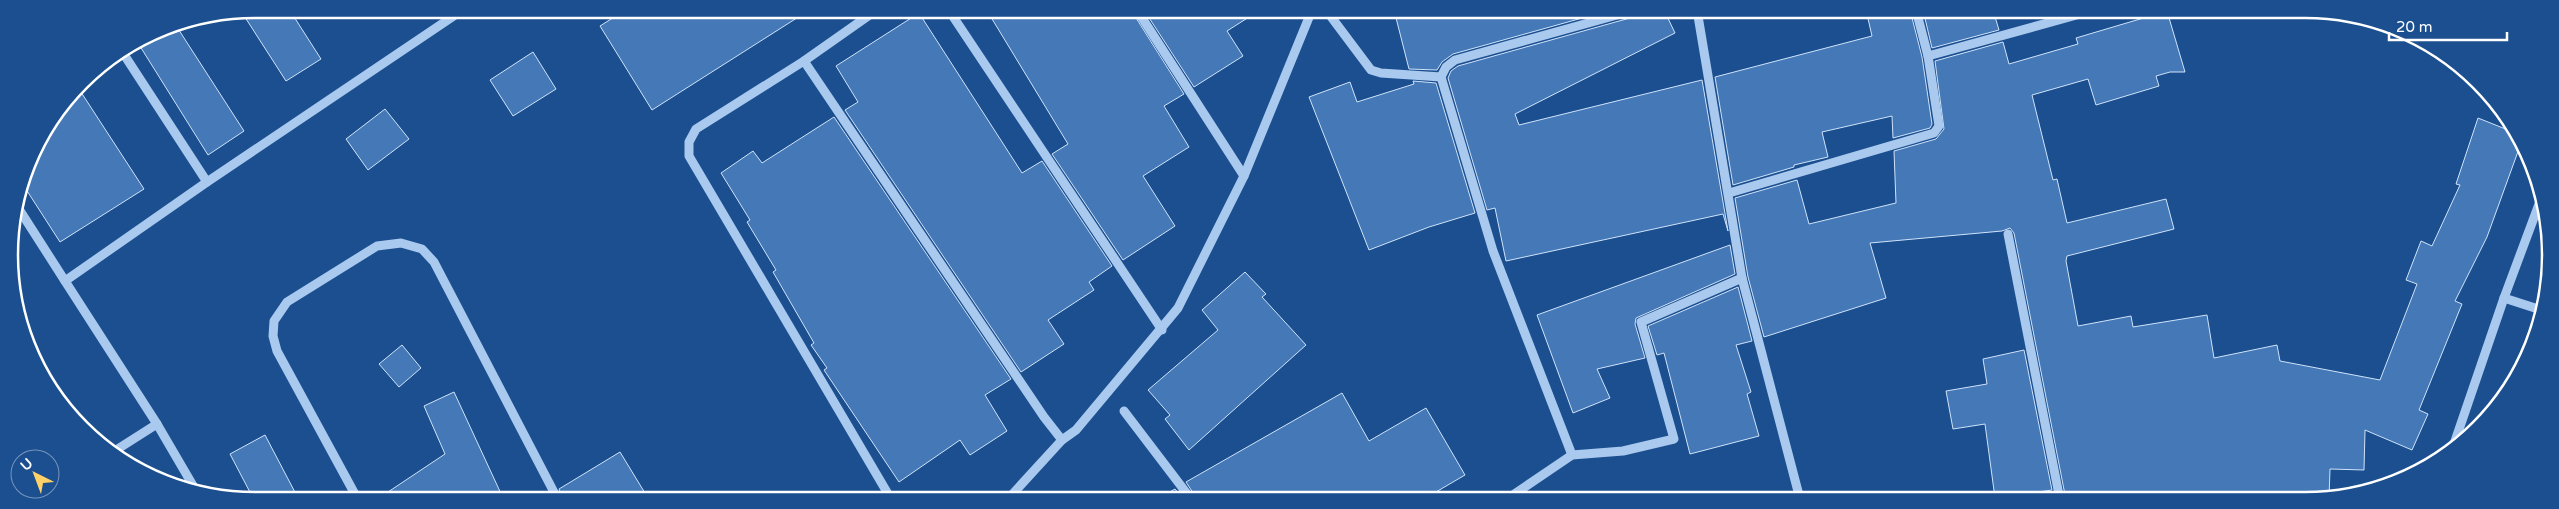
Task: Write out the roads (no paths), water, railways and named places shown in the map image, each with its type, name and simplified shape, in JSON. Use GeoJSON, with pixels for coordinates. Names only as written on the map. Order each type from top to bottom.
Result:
{"type":"FeatureCollection","features":[{"type":"Feature","properties":{"kind":"street"},"geometry":{"type":"LineString","coordinates":[[65,281],[207,182],[452,17]]}},
{"type":"Feature","properties":{"kind":"street"},"geometry":{"type":"LineString","coordinates":[[867,17],[804,62],[696,129],[689,142],[689,156],[886,492]]}},
{"type":"Feature","properties":{"kind":"street"},"geometry":{"type":"LineString","coordinates":[[953,17],[1162,330]]}},
{"type":"Feature","properties":{"kind":"street"},"geometry":{"type":"LineString","coordinates":[[1141,17],[1244,176]]}},
{"type":"Feature","properties":{"kind":"street"},"geometry":{"type":"LineString","coordinates":[[1014,492],[1062,440],[1076,430],[1162,330],[1178,308],[1244,176],[1309,17]]}},
{"type":"Feature","properties":{"kind":"street"},"geometry":{"type":"LineString","coordinates":[[1331,17],[1371,70],[1381,73],[1441,77]]}},
{"type":"Feature","properties":{"kind":"street"},"geometry":{"type":"LineString","coordinates":[[1572,456],[1492,251],[1441,77],[1446,67],[1455,60],[1610,17]]}},
{"type":"Feature","properties":{"kind":"street"},"geometry":{"type":"LineString","coordinates":[[1697,17],[1729,193],[1742,278],[1798,492]]}},
{"type":"Feature","properties":{"kind":"street"},"geometry":{"type":"LineString","coordinates":[[1729,193],[1934,133],[1939,126],[1928,56],[1918,17]]}},
{"type":"Feature","properties":{"kind":"street"},"geometry":{"type":"LineString","coordinates":[[1928,56],[2070,17]]}},
{"type":"Feature","properties":{"kind":"street"},"geometry":{"type":"LineString","coordinates":[[124,56],[207,182]]}},
{"type":"Feature","properties":{"kind":"street"},"geometry":{"type":"LineString","coordinates":[[804,62],[1044,417],[1062,440]]}},
{"type":"Feature","properties":{"kind":"street"},"geometry":{"type":"LineString","coordinates":[[2456,437],[2504,298],[2537,209]]}},
{"type":"Feature","properties":{"kind":"street"},"geometry":{"type":"LineString","coordinates":[[21,213],[158,424],[191,483]]}},
{"type":"Feature","properties":{"kind":"street"},"geometry":{"type":"LineString","coordinates":[[2008,234],[2058,492]]}},
{"type":"Feature","properties":{"kind":"street"},"geometry":{"type":"LineString","coordinates":[[354,492],[277,351],[273,336],[274,321],[287,302],[377,246],[401,243],[422,249],[434,262],[554,492]]}},
{"type":"Feature","properties":{"kind":"street"},"geometry":{"type":"LineString","coordinates":[[1518,492],[1572,456],[1623,451],[1674,439],[1641,322],[1742,278]]}},
{"type":"Feature","properties":{"kind":"street"},"geometry":{"type":"LineString","coordinates":[[2504,298],[2535,308]]}},
{"type":"Feature","properties":{"kind":"street"},"geometry":{"type":"LineString","coordinates":[[1124,412],[1186,492]]}},
{"type":"Feature","properties":{"kind":"street"},"geometry":{"type":"LineString","coordinates":[[118,448],[158,424]]}}]}
